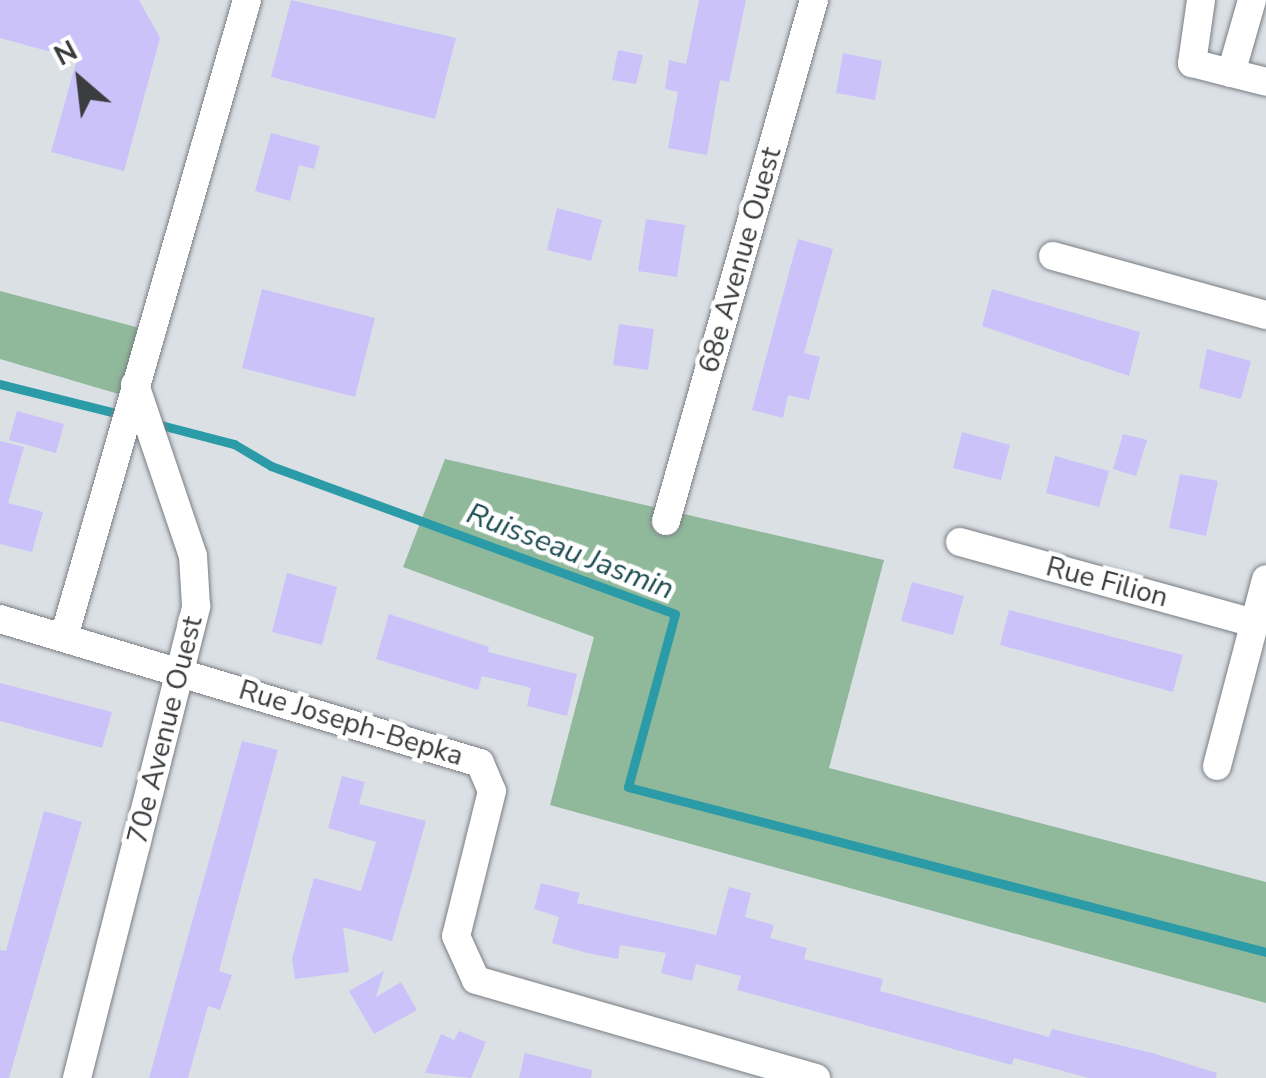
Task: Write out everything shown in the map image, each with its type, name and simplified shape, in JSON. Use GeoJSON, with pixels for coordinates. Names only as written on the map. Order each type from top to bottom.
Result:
{"type":"FeatureCollection","features":[{"type":"Feature","properties":{"kind":"street"},"geometry":{"type":"LineString","coordinates":[[64,636],[247,0]]}},
{"type":"Feature","properties":{"kind":"street","name":"68e Avenue Ouest"},"geometry":{"type":"LineString","coordinates":[[666,521],[814,0]]}},
{"type":"Feature","properties":{"kind":"street"},"geometry":{"type":"LineString","coordinates":[[1202,0],[1192,62],[1266,82]]}},
{"type":"Feature","properties":{"kind":"street"},"geometry":{"type":"LineString","coordinates":[[1231,73],[1252,0]]}},
{"type":"Feature","properties":{"kind":"street"},"geometry":{"type":"LineString","coordinates":[[1053,256],[1266,315]]}},
{"type":"Feature","properties":{"kind":"street","name":"70e Avenue Ouest"},"geometry":{"type":"LineString","coordinates":[[77,1078],[196,606],[193,556],[135,385]]}},
{"type":"Feature","properties":{"kind":"street","name":"Rue Filion"},"geometry":{"type":"LineString","coordinates":[[960,542],[1254,623]]}},
{"type":"Feature","properties":{"kind":"street"},"geometry":{"type":"LineString","coordinates":[[1217,766],[1266,578]]}},
{"type":"Feature","properties":{"kind":"street","name":"Rue Joseph-Bepka"},"geometry":{"type":"LineString","coordinates":[[0,618],[480,763],[492,791],[456,936],[476,980],[816,1078]]}},
{"type":"Feature","properties":{"kind":"green space"},"geometry":{"type":"Polygon","coordinates":[[[0,291],[151,331],[132,398],[0,359],[0,291]]]}},
{"type":"Feature","properties":{"kind":"green space"},"geometry":{"type":"Polygon","coordinates":[[[445,459],[884,560],[829,768],[1266,882],[1266,1003],[550,805],[594,637],[403,567],[445,459]]]}},
{"type":"Feature","properties":{"kind":"building"},"geometry":{"type":"Polygon","coordinates":[[[0,0],[139,0],[160,38],[124,171],[51,152],[77,59],[0,38],[0,0]]]}},
{"type":"Feature","properties":{"kind":"building"},"geometry":{"type":"Polygon","coordinates":[[[291,0],[456,38],[435,119],[271,77],[291,0]]]}},
{"type":"Feature","properties":{"kind":"building"},"geometry":{"type":"Polygon","coordinates":[[[699,0],[746,0],[729,82],[720,80],[707,155],[668,148],[678,92],[665,89],[669,60],[686,64],[699,0]]]}},
{"type":"Feature","properties":{"kind":"building"},"geometry":{"type":"Polygon","coordinates":[[[618,50],[643,55],[636,84],[612,80],[618,50]]]}},
{"type":"Feature","properties":{"kind":"building"},"geometry":{"type":"Polygon","coordinates":[[[843,53],[882,61],[875,100],[836,93],[843,53]]]}},
{"type":"Feature","properties":{"kind":"building"},"geometry":{"type":"Polygon","coordinates":[[[271,133],[320,146],[314,169],[299,165],[290,201],[255,191],[271,133]]]}},
{"type":"Feature","properties":{"kind":"building"},"geometry":{"type":"Polygon","coordinates":[[[557,208],[602,220],[591,261],[547,250],[557,208]]]}},
{"type":"Feature","properties":{"kind":"building"},"geometry":{"type":"Polygon","coordinates":[[[646,219],[685,225],[677,277],[638,271],[646,219]]]}},
{"type":"Feature","properties":{"kind":"building"},"geometry":{"type":"Polygon","coordinates":[[[798,239],[833,249],[804,353],[820,357],[809,400],[788,395],[783,418],[752,410],[798,239]]]}},
{"type":"Feature","properties":{"kind":"building"},"geometry":{"type":"Polygon","coordinates":[[[262,289],[375,318],[355,397],[242,368],[262,289]]]}},
{"type":"Feature","properties":{"kind":"building"},"geometry":{"type":"Polygon","coordinates":[[[992,289],[1140,332],[1129,376],[982,326],[992,289]]]}},
{"type":"Feature","properties":{"kind":"building"},"geometry":{"type":"Polygon","coordinates":[[[619,324],[654,329],[648,370],[613,365],[619,324]]]}},
{"type":"Feature","properties":{"kind":"building"},"geometry":{"type":"Polygon","coordinates":[[[1207,349],[1251,361],[1241,399],[1199,388],[1207,349]]]}},
{"type":"Feature","properties":{"kind":"building"},"geometry":{"type":"Polygon","coordinates":[[[17,411],[64,424],[56,453],[9,440],[17,411]]]}},
{"type":"Feature","properties":{"kind":"building"},"geometry":{"type":"Polygon","coordinates":[[[962,432],[1010,445],[1001,480],[953,468],[962,432]]]}},
{"type":"Feature","properties":{"kind":"building"},"geometry":{"type":"Polygon","coordinates":[[[1123,434],[1147,440],[1136,476],[1113,469],[1123,434]]]}},
{"type":"Feature","properties":{"kind":"building"},"geometry":{"type":"Polygon","coordinates":[[[0,441],[24,447],[8,503],[43,512],[32,552],[0,544],[0,441]]]}},
{"type":"Feature","properties":{"kind":"building"},"geometry":{"type":"Polygon","coordinates":[[[1055,456],[1109,471],[1099,507],[1046,493],[1055,456]]]}},
{"type":"Feature","properties":{"kind":"building"},"geometry":{"type":"Polygon","coordinates":[[[1180,474],[1218,481],[1206,536],[1169,528],[1180,474]]]}},
{"type":"Feature","properties":{"kind":"building"},"geometry":{"type":"Polygon","coordinates":[[[287,573],[337,587],[322,645],[272,632],[287,573]]]}},
{"type":"Feature","properties":{"kind":"building"},"geometry":{"type":"Polygon","coordinates":[[[912,582],[964,596],[953,635],[901,621],[912,582]]]}},
{"type":"Feature","properties":{"kind":"building"},"geometry":{"type":"Polygon","coordinates":[[[1009,610],[1183,655],[1173,692],[1000,645],[1009,610]]]}},
{"type":"Feature","properties":{"kind":"building"},"geometry":{"type":"Polygon","coordinates":[[[389,614],[489,647],[488,652],[577,674],[567,716],[527,706],[531,688],[482,676],[478,690],[376,659],[389,614]]]}},
{"type":"Feature","properties":{"kind":"building"},"geometry":{"type":"Polygon","coordinates":[[[0,683],[112,712],[102,748],[0,721],[0,683]]]}},
{"type":"Feature","properties":{"kind":"building"},"geometry":{"type":"Polygon","coordinates":[[[242,741],[278,750],[219,971],[232,975],[220,1010],[208,1006],[188,1078],[149,1078],[242,741]]]}},
{"type":"Feature","properties":{"kind":"building"},"geometry":{"type":"Polygon","coordinates":[[[342,776],[365,782],[359,804],[426,821],[392,941],[343,927],[349,972],[295,979],[292,959],[314,878],[361,891],[376,842],[328,828],[342,776]]]}},
{"type":"Feature","properties":{"kind":"building"},"geometry":{"type":"Polygon","coordinates":[[[44,811],[82,822],[9,1078],[0,1078],[0,950],[6,951],[44,811]]]}},
{"type":"Feature","properties":{"kind":"building"},"geometry":{"type":"Polygon","coordinates":[[[541,883],[580,893],[577,903],[716,935],[729,887],[751,893],[745,917],[774,925],[770,938],[807,948],[804,959],[883,979],[880,991],[1049,1037],[1052,1029],[1152,1053],[1217,1073],[1216,1078],[1089,1078],[1014,1058],[1012,1065],[737,990],[741,976],[696,964],[692,981],[661,973],[666,953],[620,945],[618,959],[552,943],[559,917],[534,909],[541,883]]]}},
{"type":"Feature","properties":{"kind":"building"},"geometry":{"type":"Polygon","coordinates":[[[384,971],[376,997],[401,982],[417,1010],[374,1034],[349,991],[384,971]]]}},
{"type":"Feature","properties":{"kind":"building"},"geometry":{"type":"Polygon","coordinates":[[[459,1031],[486,1042],[471,1078],[425,1073],[441,1034],[454,1040],[459,1031]]]}},
{"type":"Feature","properties":{"kind":"building"},"geometry":{"type":"Polygon","coordinates":[[[525,1053],[592,1070],[591,1078],[519,1078],[525,1053]]]}},
{"type":"Feature","properties":{"kind":"waterway","name":"Ruisseau Jasmin"},"geometry":{"type":"LineString","coordinates":[[0,384],[123,415]]}},
{"type":"Feature","properties":{"kind":"waterway","name":"Ruisseau Jasmin"},"geometry":{"type":"LineString","coordinates":[[153,423],[234,444],[271,466],[675,614],[628,787],[1266,952]]}}]}
